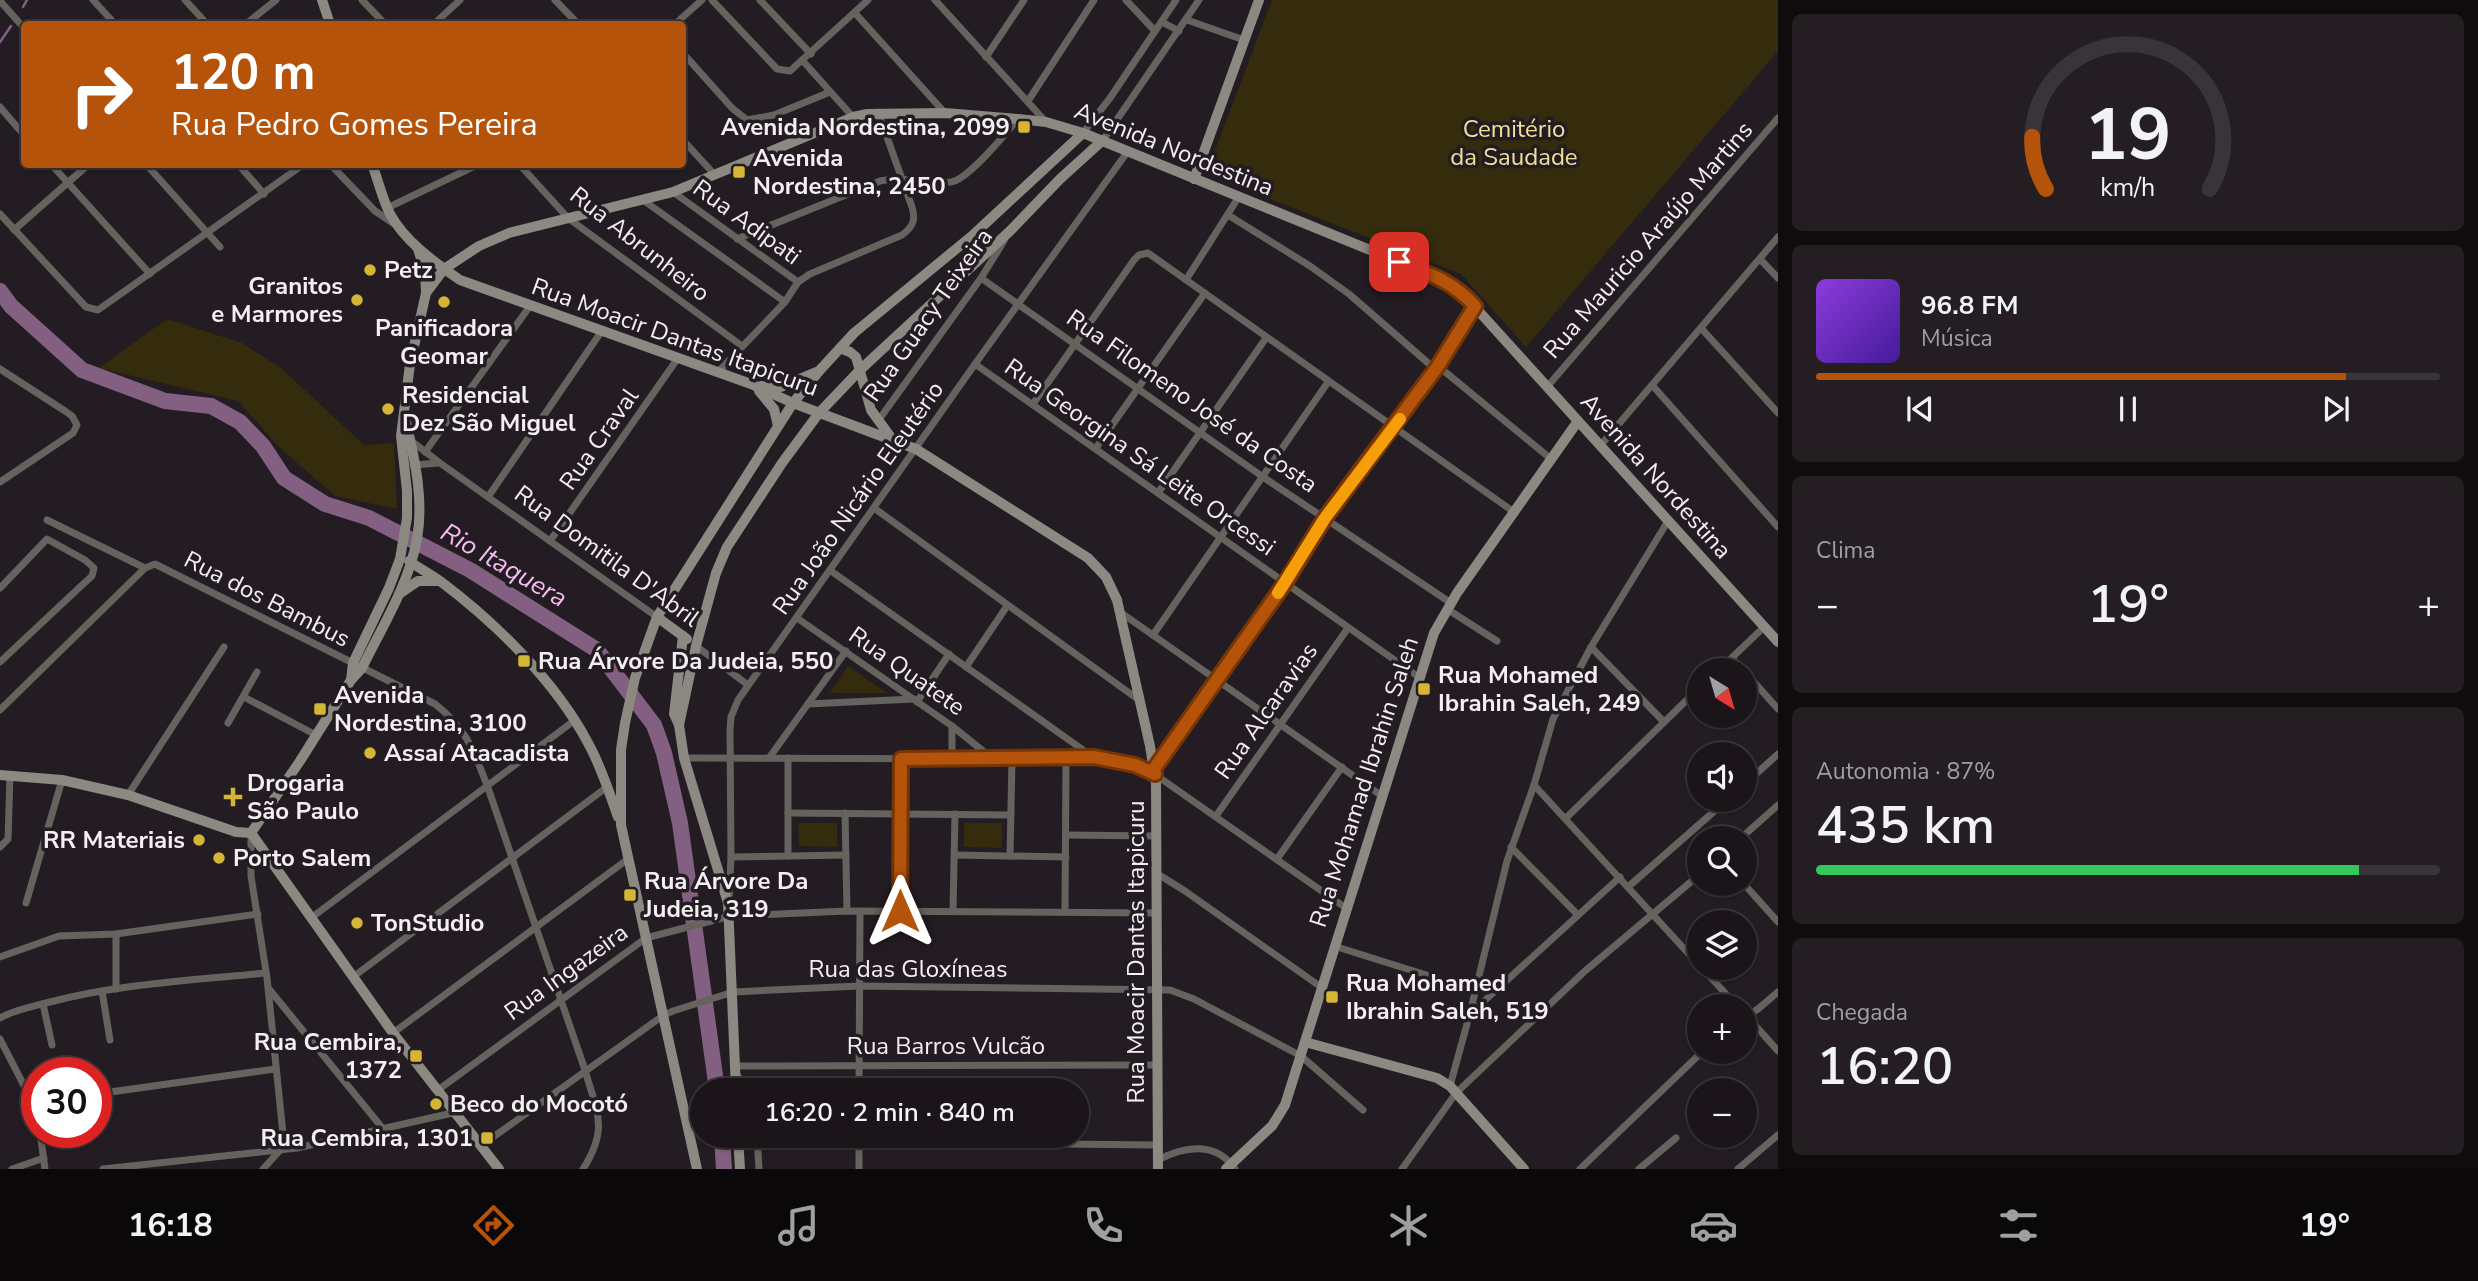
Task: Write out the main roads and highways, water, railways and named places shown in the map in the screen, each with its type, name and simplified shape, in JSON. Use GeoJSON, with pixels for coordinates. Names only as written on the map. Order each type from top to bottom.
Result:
{"type":"FeatureCollection","features":[{"type":"Feature","properties":{"kind":"waterway"},"geometry":{"type":"LineString","coordinates":[[23,7],[27,0]]}},
{"type":"Feature","properties":{"kind":"waterway"},"geometry":{"type":"LineString","coordinates":[[0,42],[11,26]]}},
{"type":"Feature","properties":{"kind":"waterway","name":"Rio Itaquera"},"geometry":{"type":"LineString","coordinates":[[0,291],[11,306],[82,370],[165,401],[211,406],[240,422],[263,446],[284,478],[325,504],[369,518],[470,570],[597,650],[654,725],[664,753],[680,823],[715,1078]]}},
{"type":"Feature","properties":{"kind":"waterway","name":"Rio Itaquera"},"geometry":{"type":"LineString","coordinates":[[723,1148],[724,1169]]}},
{"type":"Feature","properties":{"kind":"place","name":"Avenida Nordestina, 2099"},"geometry":{"type":"Point","coordinates":[1024,127]}},
{"type":"Feature","properties":{"kind":"place","name":"Avenida Nordestina, 2450"},"geometry":{"type":"Point","coordinates":[739,172]}},
{"type":"Feature","properties":{"kind":"place","name":"Petz"},"geometry":{"type":"Point","coordinates":[370,270]}},
{"type":"Feature","properties":{"kind":"place","name":"Granitos e Marmores"},"geometry":{"type":"Point","coordinates":[357,300]}},
{"type":"Feature","properties":{"kind":"place","name":"Panificadora Geomar"},"geometry":{"type":"Point","coordinates":[444,302]}},
{"type":"Feature","properties":{"kind":"place","name":"Residencial Dez São Miguel"},"geometry":{"type":"Point","coordinates":[388,409]}},
{"type":"Feature","properties":{"kind":"place","name":"Rua Árvore Da Judeia, 550"},"geometry":{"type":"Point","coordinates":[524,661]}},
{"type":"Feature","properties":{"kind":"place","name":"Rua Mohamed Ibrahin Saleh, 249"},"geometry":{"type":"Point","coordinates":[1424,689]}},
{"type":"Feature","properties":{"kind":"place","name":"Avenida Nordestina, 3100"},"geometry":{"type":"Point","coordinates":[320,709]}},
{"type":"Feature","properties":{"kind":"place","name":"Assaí Atacadista"},"geometry":{"type":"Point","coordinates":[370,753]}},
{"type":"Feature","properties":{"kind":"place","name":"Drogaria São Paulo"},"geometry":{"type":"Point","coordinates":[233,797]}},
{"type":"Feature","properties":{"kind":"place","name":"RR Materiais"},"geometry":{"type":"Point","coordinates":[199,840]}},
{"type":"Feature","properties":{"kind":"place","name":"Porto Salem"},"geometry":{"type":"Point","coordinates":[219,858]}},
{"type":"Feature","properties":{"kind":"place","name":"Rua Árvore Da Judeia, 319"},"geometry":{"type":"Point","coordinates":[630,895]}},
{"type":"Feature","properties":{"kind":"place","name":"TonStudio"},"geometry":{"type":"Point","coordinates":[357,923]}},
{"type":"Feature","properties":{"kind":"place","name":"Rua Mohamed Ibrahin Saleh, 519"},"geometry":{"type":"Point","coordinates":[1332,997]}},
{"type":"Feature","properties":{"kind":"place","name":"Rua Cembira, 1372"},"geometry":{"type":"Point","coordinates":[416,1056]}},
{"type":"Feature","properties":{"kind":"place","name":"Beco do Mocotó"},"geometry":{"type":"Point","coordinates":[436,1104]}},
{"type":"Feature","properties":{"kind":"place","name":"Rua Cembira, 1301"},"geometry":{"type":"Point","coordinates":[487,1138]}},
{"type":"Feature","properties":{"kind":"park label","name":"Cemitério da Saudade"},"geometry":{"type":"Point","coordinates":[1514,143]}}]}
